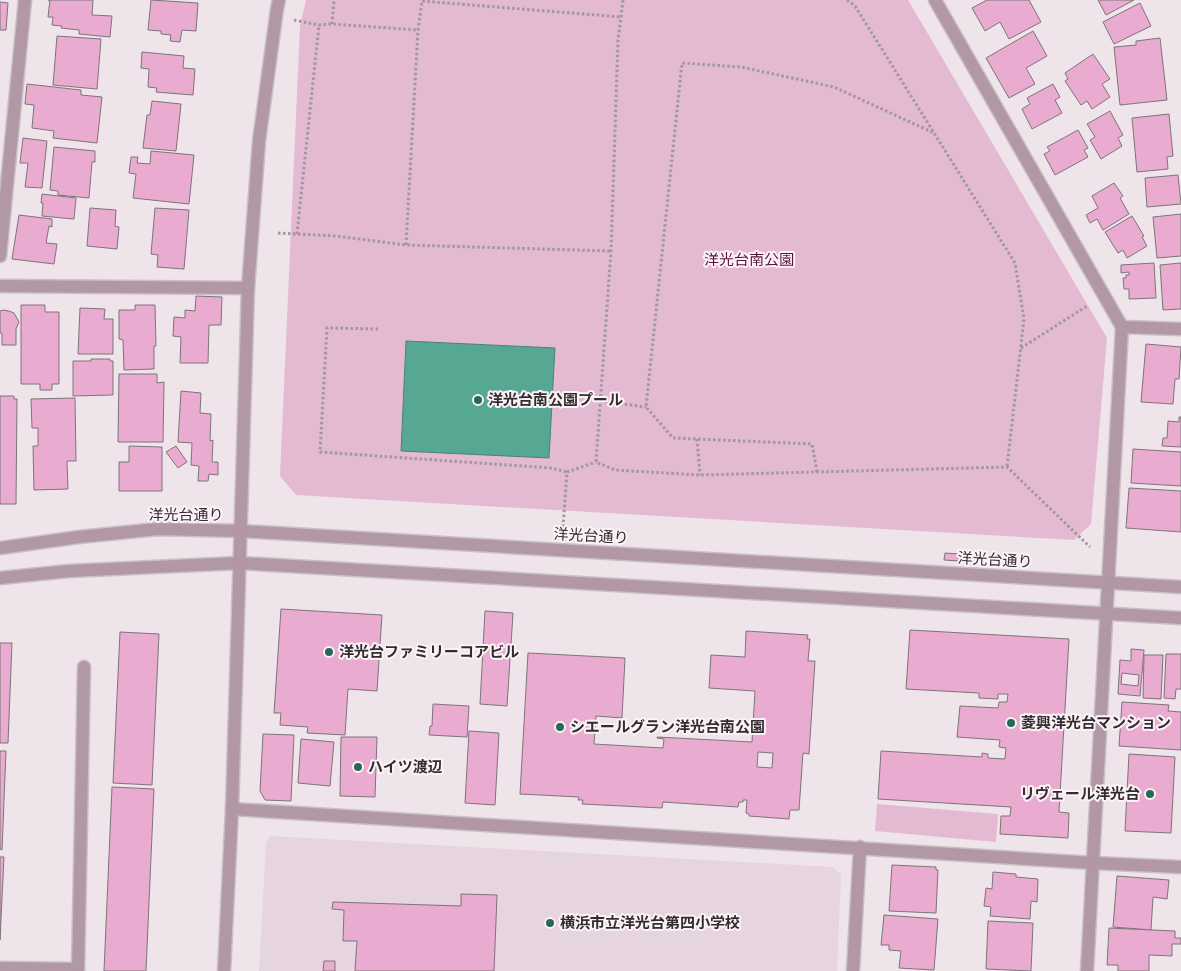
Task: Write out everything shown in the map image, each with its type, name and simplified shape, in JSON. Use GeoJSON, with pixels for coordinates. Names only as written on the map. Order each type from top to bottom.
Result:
{"type":"FeatureCollection","features":[{"type":"Feature","properties":{"kind":"street"},"geometry":{"type":"LineString","coordinates":[[0,256],[25,0]]}},
{"type":"Feature","properties":{"kind":"street"},"geometry":{"type":"LineString","coordinates":[[224,971],[232,809],[248,288],[259,141],[279,0]]}},
{"type":"Feature","properties":{"kind":"street"},"geometry":{"type":"LineString","coordinates":[[935,0],[1122,327],[1087,971]]}},
{"type":"Feature","properties":{"kind":"street"},"geometry":{"type":"LineString","coordinates":[[0,286],[248,288]]}},
{"type":"Feature","properties":{"kind":"street"},"geometry":{"type":"LineString","coordinates":[[1122,327],[1181,329]]}},
{"type":"Feature","properties":{"kind":"street","name":"洋光台通り"},"geometry":{"type":"LineString","coordinates":[[0,548],[158,529],[241,531],[1181,587]]}},
{"type":"Feature","properties":{"kind":"street"},"geometry":{"type":"LineString","coordinates":[[0,578],[69,571],[239,563],[1181,618]]}},
{"type":"Feature","properties":{"kind":"street"},"geometry":{"type":"LineString","coordinates":[[0,968],[78,970],[84,667]]}},
{"type":"Feature","properties":{"kind":"street"},"geometry":{"type":"LineString","coordinates":[[232,809],[1181,867]]}},
{"type":"Feature","properties":{"kind":"street"},"geometry":{"type":"LineString","coordinates":[[853,971],[860,848]]}},
{"type":"Feature","properties":{"kind":"path"},"geometry":{"type":"LineString","coordinates":[[332,24],[334,0]]}},
{"type":"Feature","properties":{"kind":"path"},"geometry":{"type":"LineString","coordinates":[[596,462],[611,251],[618,40],[623,0]]}},
{"type":"Feature","properties":{"kind":"path"},"geometry":{"type":"LineString","coordinates":[[847,0],[855,6],[1015,263],[1024,319],[1007,467]]}},
{"type":"Feature","properties":{"kind":"path"},"geometry":{"type":"LineString","coordinates":[[406,245],[418,30],[422,1],[621,17]]}},
{"type":"Feature","properties":{"kind":"path"},"geometry":{"type":"LineString","coordinates":[[294,20],[319,24],[418,30]]}},
{"type":"Feature","properties":{"kind":"path"},"geometry":{"type":"LineString","coordinates":[[297,234],[319,24]]}},
{"type":"Feature","properties":{"kind":"path"},"geometry":{"type":"LineString","coordinates":[[646,407],[682,63],[742,67],[834,87],[934,133]]}},
{"type":"Feature","properties":{"kind":"path"},"geometry":{"type":"LineString","coordinates":[[278,233],[336,236],[406,245],[611,251]]}},
{"type":"Feature","properties":{"kind":"path"},"geometry":{"type":"LineString","coordinates":[[1020,349],[1104,296]]}},
{"type":"Feature","properties":{"kind":"path"},"geometry":{"type":"LineString","coordinates":[[378,329],[327,328],[320,452],[551,468],[567,472],[596,462],[615,470],[700,475],[1007,467],[1090,547]]}},
{"type":"Feature","properties":{"kind":"path"},"geometry":{"type":"LineString","coordinates":[[600,401],[646,407],[673,438],[812,444],[817,472]]}},
{"type":"Feature","properties":{"kind":"path"},"geometry":{"type":"LineString","coordinates":[[696,439],[700,475]]}},
{"type":"Feature","properties":{"kind":"path"},"geometry":{"type":"LineString","coordinates":[[563,526],[567,472]]}},
{"type":"Feature","properties":{"kind":"shaded area","name":"洋光台南公園プール"},"geometry":{"type":"Polygon","coordinates":[[[406,341],[555,348],[549,458],[401,451],[406,341]]]}},
{"type":"Feature","properties":{"kind":"shaded area","name":"横浜市立洋光台第四小学校"},"geometry":{"type":"Polygon","coordinates":[[[270,836],[833,867],[841,875],[837,971],[259,971],[266,843],[270,836]]]}},
{"type":"Feature","properties":{"kind":"green space","name":"洋光台南公園"},"geometry":{"type":"Polygon","coordinates":[[[306,0],[908,0],[1107,338],[1091,524],[1074,540],[296,495],[280,476],[300,26],[306,0]]]}},
{"type":"Feature","properties":{"kind":"green space"},"geometry":{"type":"Polygon","coordinates":[[[877,804],[998,814],[996,842],[875,831],[877,804]]]}},
{"type":"Feature","properties":{"kind":"building"},"geometry":{"type":"Polygon","coordinates":[[[50,0],[93,0],[92,15],[112,16],[110,37],[79,34],[79,30],[52,25],[53,17],[48,17],[50,0]]]}},
{"type":"Feature","properties":{"kind":"building"},"geometry":{"type":"Polygon","coordinates":[[[151,0],[198,3],[196,31],[182,30],[180,42],[170,41],[171,35],[161,34],[161,31],[148,30],[151,0]]]}},
{"type":"Feature","properties":{"kind":"building"},"geometry":{"type":"Polygon","coordinates":[[[987,0],[1029,0],[1041,22],[1009,39],[1000,22],[985,31],[972,8],[987,0]]]}},
{"type":"Feature","properties":{"kind":"building"},"geometry":{"type":"Polygon","coordinates":[[[1098,0],[1134,0],[1106,15],[1098,0]]]}},
{"type":"Feature","properties":{"kind":"building"},"geometry":{"type":"Polygon","coordinates":[[[0,2],[8,3],[6,30],[0,30],[0,2]]]}},
{"type":"Feature","properties":{"kind":"building"},"geometry":{"type":"Polygon","coordinates":[[[1140,3],[1151,26],[1114,44],[1103,22],[1140,3]]]}},
{"type":"Feature","properties":{"kind":"building"},"geometry":{"type":"Polygon","coordinates":[[[1033,31],[1047,56],[1026,68],[1035,84],[1009,98],[986,58],[1033,31]]]}},
{"type":"Feature","properties":{"kind":"building"},"geometry":{"type":"Polygon","coordinates":[[[57,36],[101,39],[97,89],[53,85],[57,36]]]}},
{"type":"Feature","properties":{"kind":"building"},"geometry":{"type":"Polygon","coordinates":[[[1160,38],[1167,100],[1120,105],[1114,47],[1136,45],[1136,41],[1160,38]]]}},
{"type":"Feature","properties":{"kind":"building"},"geometry":{"type":"Polygon","coordinates":[[[142,52],[184,56],[183,68],[195,69],[193,95],[156,92],[157,88],[148,87],[149,69],[141,68],[142,52]]]}},
{"type":"Feature","properties":{"kind":"building"},"geometry":{"type":"Polygon","coordinates":[[[1093,54],[1110,79],[1102,84],[1110,97],[1092,109],[1087,101],[1081,105],[1065,81],[1068,79],[1065,73],[1093,54]]]}},
{"type":"Feature","properties":{"kind":"building"},"geometry":{"type":"Polygon","coordinates":[[[27,84],[81,90],[81,95],[102,97],[97,143],[53,138],[54,131],[32,128],[34,105],[25,104],[27,84]]]}},
{"type":"Feature","properties":{"kind":"building"},"geometry":{"type":"Polygon","coordinates":[[[1053,84],[1060,97],[1055,100],[1062,113],[1032,129],[1022,109],[1030,104],[1027,98],[1053,84]]]}},
{"type":"Feature","properties":{"kind":"building"},"geometry":{"type":"Polygon","coordinates":[[[152,101],[181,104],[176,151],[143,148],[147,115],[150,115],[152,101]]]}},
{"type":"Feature","properties":{"kind":"building"},"geometry":{"type":"Polygon","coordinates":[[[1110,111],[1123,135],[1118,138],[1122,146],[1101,159],[1090,140],[1095,137],[1087,124],[1110,111]]]}},
{"type":"Feature","properties":{"kind":"building"},"geometry":{"type":"Polygon","coordinates":[[[1169,114],[1173,156],[1167,157],[1168,169],[1137,172],[1132,118],[1169,114]]]}},
{"type":"Feature","properties":{"kind":"building"},"geometry":{"type":"Polygon","coordinates":[[[1078,130],[1088,148],[1084,150],[1088,157],[1055,175],[1044,154],[1050,151],[1047,147],[1078,130]]]}},
{"type":"Feature","properties":{"kind":"building"},"geometry":{"type":"Polygon","coordinates":[[[23,138],[47,141],[42,188],[25,187],[28,163],[20,163],[23,138]]]}},
{"type":"Feature","properties":{"kind":"building"},"geometry":{"type":"Polygon","coordinates":[[[54,147],[95,151],[95,162],[92,162],[89,198],[58,195],[58,191],[50,190],[54,147]]]}},
{"type":"Feature","properties":{"kind":"building"},"geometry":{"type":"Polygon","coordinates":[[[151,151],[194,155],[189,204],[133,198],[136,174],[129,173],[131,157],[138,157],[137,163],[150,164],[151,151]]]}},
{"type":"Feature","properties":{"kind":"building"},"geometry":{"type":"Polygon","coordinates":[[[1178,175],[1181,204],[1147,207],[1145,178],[1178,175]]]}},
{"type":"Feature","properties":{"kind":"building"},"geometry":{"type":"Polygon","coordinates":[[[1114,183],[1123,196],[1120,198],[1129,214],[1103,230],[1097,219],[1090,223],[1086,215],[1098,208],[1092,196],[1114,183]]]}},
{"type":"Feature","properties":{"kind":"building"},"geometry":{"type":"Polygon","coordinates":[[[42,194],[76,198],[74,219],[42,216],[42,194]]]}},
{"type":"Feature","properties":{"kind":"building"},"geometry":{"type":"Polygon","coordinates":[[[90,208],[116,210],[115,226],[119,227],[117,249],[87,246],[90,208]]]}},
{"type":"Feature","properties":{"kind":"building"},"geometry":{"type":"Polygon","coordinates":[[[155,208],[189,210],[184,269],[157,267],[158,255],[151,254],[155,208]]]}},
{"type":"Feature","properties":{"kind":"building"},"geometry":{"type":"Polygon","coordinates":[[[1181,214],[1181,256],[1157,258],[1153,217],[1181,214]]]}},
{"type":"Feature","properties":{"kind":"building"},"geometry":{"type":"Polygon","coordinates":[[[19,215],[52,219],[52,227],[49,226],[46,243],[57,244],[54,264],[12,259],[19,215]]]}},
{"type":"Feature","properties":{"kind":"building"},"geometry":{"type":"Polygon","coordinates":[[[1132,216],[1144,236],[1142,237],[1147,246],[1127,258],[1123,250],[1118,253],[1105,232],[1132,216]]]}},
{"type":"Feature","properties":{"kind":"building"},"geometry":{"type":"Polygon","coordinates":[[[1154,263],[1156,298],[1129,299],[1129,289],[1124,289],[1123,278],[1129,275],[1129,272],[1121,273],[1121,265],[1154,263]]]}},
{"type":"Feature","properties":{"kind":"building"},"geometry":{"type":"Polygon","coordinates":[[[1181,263],[1181,309],[1163,310],[1160,265],[1181,263]]]}},
{"type":"Feature","properties":{"kind":"building"},"geometry":{"type":"Polygon","coordinates":[[[196,296],[222,297],[221,325],[209,325],[208,363],[180,363],[181,337],[173,336],[174,317],[185,318],[185,310],[195,311],[196,296]]]}},
{"type":"Feature","properties":{"kind":"building"},"geometry":{"type":"Polygon","coordinates":[[[21,305],[45,305],[45,312],[59,312],[59,384],[52,384],[52,390],[40,390],[40,384],[21,384],[21,305]]]}},
{"type":"Feature","properties":{"kind":"building"},"geometry":{"type":"Polygon","coordinates":[[[135,305],[155,305],[156,346],[154,346],[154,369],[124,370],[123,340],[119,339],[119,310],[135,310],[135,305]]]}},
{"type":"Feature","properties":{"kind":"building"},"geometry":{"type":"Polygon","coordinates":[[[80,308],[105,309],[104,319],[113,319],[113,354],[78,354],[80,308]]]}},
{"type":"Feature","properties":{"kind":"building"},"geometry":{"type":"Polygon","coordinates":[[[0,311],[14,313],[19,322],[16,329],[16,345],[2,345],[0,311]]]}},
{"type":"Feature","properties":{"kind":"building"},"geometry":{"type":"Polygon","coordinates":[[[1146,344],[1181,347],[1179,379],[1175,379],[1173,404],[1141,402],[1146,344]]]}},
{"type":"Feature","properties":{"kind":"building"},"geometry":{"type":"Polygon","coordinates":[[[91,359],[110,359],[110,361],[113,361],[113,395],[73,396],[73,361],[91,361],[91,359]]]}},
{"type":"Feature","properties":{"kind":"building"},"geometry":{"type":"Polygon","coordinates":[[[119,374],[157,374],[157,383],[164,382],[163,442],[118,442],[119,374]]]}},
{"type":"Feature","properties":{"kind":"building"},"geometry":{"type":"Polygon","coordinates":[[[181,391],[201,393],[200,413],[211,414],[210,441],[213,440],[212,462],[218,462],[218,475],[209,474],[208,481],[198,481],[199,466],[191,465],[192,443],[178,442],[181,391]]]}},
{"type":"Feature","properties":{"kind":"building"},"geometry":{"type":"Polygon","coordinates":[[[0,396],[14,396],[14,399],[17,399],[16,504],[0,504],[0,396]]]}},
{"type":"Feature","properties":{"kind":"building"},"geometry":{"type":"Polygon","coordinates":[[[75,398],[76,461],[67,461],[68,489],[34,490],[33,446],[38,446],[38,428],[32,428],[31,399],[75,398]]]}},
{"type":"Feature","properties":{"kind":"building"},"geometry":{"type":"Polygon","coordinates":[[[1179,417],[1181,417],[1181,447],[1162,446],[1163,438],[1167,438],[1168,421],[1179,422],[1179,417]]]}},
{"type":"Feature","properties":{"kind":"building"},"geometry":{"type":"Polygon","coordinates":[[[129,446],[162,447],[162,491],[119,491],[119,462],[129,462],[129,446]]]}},
{"type":"Feature","properties":{"kind":"building"},"geometry":{"type":"Polygon","coordinates":[[[176,446],[187,462],[178,468],[166,452],[176,446]]]}},
{"type":"Feature","properties":{"kind":"building"},"geometry":{"type":"Polygon","coordinates":[[[1133,449],[1181,452],[1181,486],[1131,483],[1133,449]]]}},
{"type":"Feature","properties":{"kind":"building"},"geometry":{"type":"Polygon","coordinates":[[[1129,488],[1181,491],[1181,532],[1126,528],[1129,488]]]}},
{"type":"Feature","properties":{"kind":"building"},"geometry":{"type":"Polygon","coordinates":[[[945,553],[960,554],[959,561],[944,560],[945,553]]]}},
{"type":"Feature","properties":{"kind":"building","name":"洋光台ファミリーコアビル"},"geometry":{"type":"Polygon","coordinates":[[[281,609],[382,615],[377,691],[348,689],[345,735],[307,733],[308,727],[280,725],[281,713],[274,713],[281,609]]]}},
{"type":"Feature","properties":{"kind":"building"},"geometry":{"type":"Polygon","coordinates":[[[485,611],[513,613],[507,706],[480,704],[485,611]]]}},
{"type":"Feature","properties":{"kind":"building","name":"菱興洋光台マンション"},"geometry":{"type":"Polygon","coordinates":[[[910,630],[1069,639],[1059,812],[1069,813],[1068,838],[1000,834],[1001,816],[1010,816],[1011,807],[878,799],[881,751],[982,757],[982,753],[988,754],[988,758],[1005,759],[1006,748],[999,747],[1000,740],[957,737],[960,706],[998,708],[999,702],[1007,702],[1008,694],[998,694],[998,699],[979,698],[979,693],[906,689],[910,630]]]}},
{"type":"Feature","properties":{"kind":"building","name":"シエールグラン洋光台南公園"},"geometry":{"type":"Polygon","coordinates":[[[746,631],[808,635],[807,639],[810,639],[808,661],[815,661],[809,754],[803,753],[799,810],[790,810],[789,819],[749,816],[746,813],[747,800],[739,802],[738,807],[663,802],[662,808],[582,804],[583,800],[578,800],[579,797],[520,794],[528,653],[625,658],[622,718],[596,716],[594,744],[663,748],[664,739],[657,737],[752,742],[755,691],[709,688],[711,655],[745,657],[746,631]],[[758,752],[757,767],[772,768],[773,753],[758,752]]]}},
{"type":"Feature","properties":{"kind":"building"},"geometry":{"type":"Polygon","coordinates":[[[120,632],[159,634],[152,785],[113,783],[120,632]]]}},
{"type":"Feature","properties":{"kind":"building"},"geometry":{"type":"Polygon","coordinates":[[[0,643],[12,643],[8,743],[0,743],[0,643]]]}},
{"type":"Feature","properties":{"kind":"building"},"geometry":{"type":"Polygon","coordinates":[[[1131,649],[1144,650],[1140,696],[1118,694],[1120,660],[1131,661],[1131,649]],[[1122,673],[1121,684],[1138,686],[1139,675],[1122,673]]]}},
{"type":"Feature","properties":{"kind":"building"},"geometry":{"type":"Polygon","coordinates":[[[1166,654],[1181,654],[1181,689],[1176,689],[1175,699],[1164,698],[1166,654]]]}},
{"type":"Feature","properties":{"kind":"building"},"geometry":{"type":"Polygon","coordinates":[[[1144,655],[1163,655],[1161,699],[1143,698],[1144,655]]]}},
{"type":"Feature","properties":{"kind":"building"},"geometry":{"type":"Polygon","coordinates":[[[1122,702],[1169,705],[1168,711],[1181,712],[1181,750],[1119,746],[1122,702]]]}},
{"type":"Feature","properties":{"kind":"building"},"geometry":{"type":"Polygon","coordinates":[[[433,704],[469,706],[467,737],[429,735],[430,726],[432,726],[433,704]]]}},
{"type":"Feature","properties":{"kind":"building"},"geometry":{"type":"Polygon","coordinates":[[[469,731],[499,733],[495,805],[465,803],[469,731]]]}},
{"type":"Feature","properties":{"kind":"building"},"geometry":{"type":"Polygon","coordinates":[[[263,734],[294,735],[291,801],[265,800],[260,791],[263,734]]]}},
{"type":"Feature","properties":{"kind":"building","name":"ハイツ渡辺"},"geometry":{"type":"Polygon","coordinates":[[[341,737],[377,737],[375,797],[340,796],[341,737]]]}},
{"type":"Feature","properties":{"kind":"building"},"geometry":{"type":"Polygon","coordinates":[[[301,739],[334,742],[330,786],[298,783],[301,739]]]}},
{"type":"Feature","properties":{"kind":"building"},"geometry":{"type":"Polygon","coordinates":[[[0,751],[6,751],[2,850],[0,849],[0,751]]]}},
{"type":"Feature","properties":{"kind":"building","name":"リヴェール洋光台"},"geometry":{"type":"Polygon","coordinates":[[[1129,754],[1175,757],[1171,833],[1125,831],[1129,754]]]}},
{"type":"Feature","properties":{"kind":"building"},"geometry":{"type":"Polygon","coordinates":[[[112,787],[154,789],[146,971],[104,971],[112,787]]]}},
{"type":"Feature","properties":{"kind":"building"},"geometry":{"type":"Polygon","coordinates":[[[0,857],[4,857],[0,940],[0,857]]]}},
{"type":"Feature","properties":{"kind":"building"},"geometry":{"type":"Polygon","coordinates":[[[892,865],[936,867],[936,870],[938,870],[936,913],[889,911],[892,865]]]}},
{"type":"Feature","properties":{"kind":"building"},"geometry":{"type":"Polygon","coordinates":[[[993,872],[1016,874],[1016,877],[1038,879],[1037,902],[1031,901],[1030,919],[990,916],[991,907],[984,906],[986,888],[992,889],[993,872]]]}},
{"type":"Feature","properties":{"kind":"building"},"geometry":{"type":"Polygon","coordinates":[[[1117,876],[1169,880],[1167,899],[1153,897],[1151,930],[1113,927],[1117,876]]]}},
{"type":"Feature","properties":{"kind":"building"},"geometry":{"type":"Polygon","coordinates":[[[461,894],[497,895],[494,971],[355,971],[357,941],[343,941],[344,910],[332,909],[333,902],[461,906],[461,894]]]}},
{"type":"Feature","properties":{"kind":"building"},"geometry":{"type":"Polygon","coordinates":[[[884,915],[938,919],[934,970],[899,968],[901,951],[889,950],[889,945],[881,945],[884,915]]]}},
{"type":"Feature","properties":{"kind":"building"},"geometry":{"type":"Polygon","coordinates":[[[988,921],[1033,923],[1031,971],[986,969],[988,921]]]}},
{"type":"Feature","properties":{"kind":"building"},"geometry":{"type":"Polygon","coordinates":[[[1109,928],[1175,931],[1175,938],[1181,938],[1181,944],[1172,944],[1172,956],[1149,955],[1149,971],[1118,971],[1118,965],[1107,965],[1109,928]]]}},
{"type":"Feature","properties":{"kind":"building"},"geometry":{"type":"Polygon","coordinates":[[[324,961],[335,961],[335,971],[323,971],[324,961]]]}},
{"type":"Feature","properties":{"kind":"place","name":"洋光台南公園プール"},"geometry":{"type":"Point","coordinates":[478,400]}},
{"type":"Feature","properties":{"kind":"place","name":"洋光台ファミリーコアビル"},"geometry":{"type":"Point","coordinates":[329,652]}},
{"type":"Feature","properties":{"kind":"place","name":"菱興洋光台マンション"},"geometry":{"type":"Point","coordinates":[1011,723]}},
{"type":"Feature","properties":{"kind":"place","name":"シエールグラン洋光台南公園"},"geometry":{"type":"Point","coordinates":[560,727]}},
{"type":"Feature","properties":{"kind":"place","name":"ハイツ渡辺"},"geometry":{"type":"Point","coordinates":[358,767]}},
{"type":"Feature","properties":{"kind":"place","name":"リヴェール洋光台"},"geometry":{"type":"Point","coordinates":[1150,794]}},
{"type":"Feature","properties":{"kind":"place","name":"横浜市立洋光台第四小学校"},"geometry":{"type":"Point","coordinates":[550,923]}}]}
